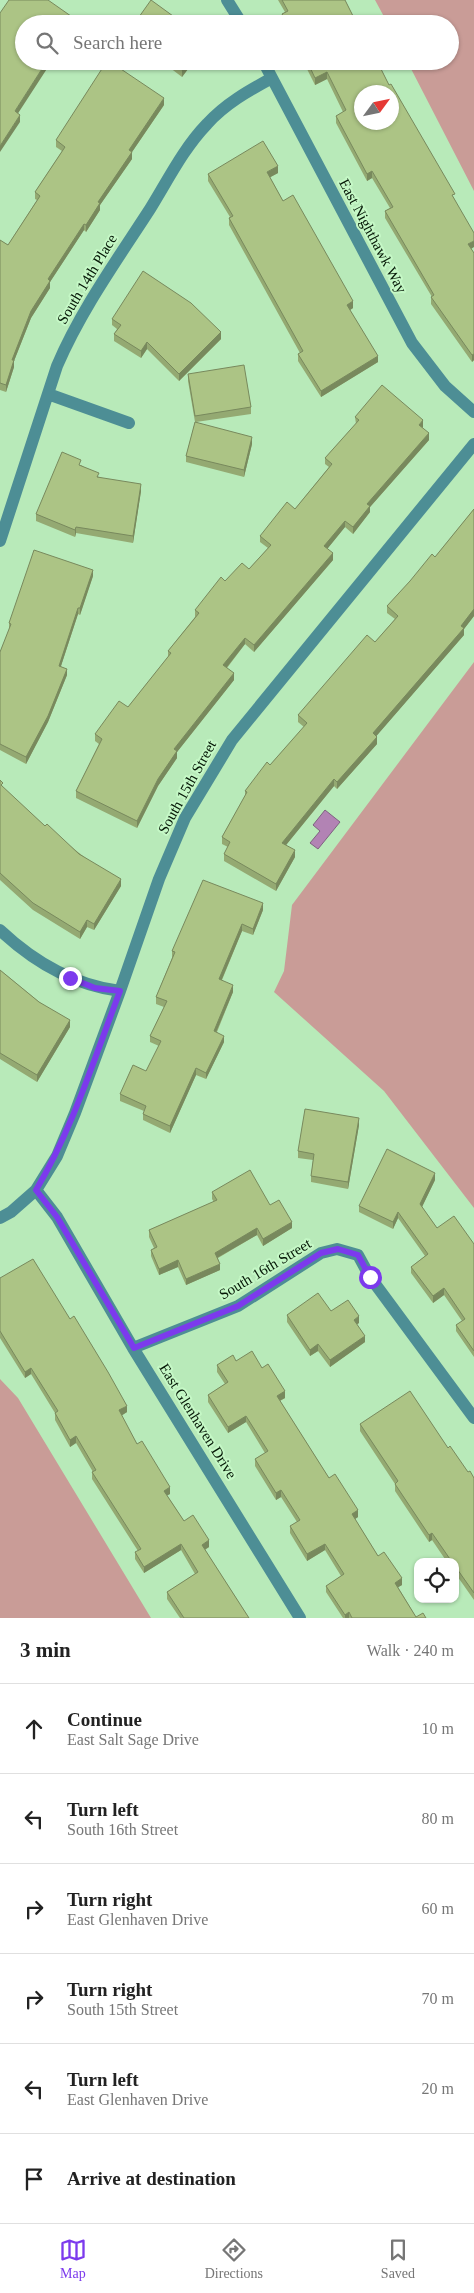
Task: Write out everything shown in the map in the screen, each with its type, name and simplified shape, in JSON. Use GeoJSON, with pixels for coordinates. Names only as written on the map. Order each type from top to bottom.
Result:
{"type":"FeatureCollection","features":[{"type":"Feature","properties":{"kind":"street"},"geometry":{"type":"LineString","coordinates":[[227,0],[236,15]]}},
{"type":"Feature","properties":{"kind":"street","name":"East Nighthawk Way"},"geometry":{"type":"LineString","coordinates":[[268,70],[412,343],[445,386],[474,412]]}},
{"type":"Feature","properties":{"kind":"street","name":"South 14th Place"},"geometry":{"type":"LineString","coordinates":[[0,541],[66,344],[96,292],[184,151],[207,124],[229,104],[272,78]]}},
{"type":"Feature","properties":{"kind":"street"},"geometry":{"type":"LineString","coordinates":[[48,394],[129,423]]}},
{"type":"Feature","properties":{"kind":"street","name":"South 15th Street"},"geometry":{"type":"LineString","coordinates":[[0,1218],[11,1212],[36,1190],[56,1156],[70,1126],[159,879],[185,818],[232,740],[474,444]]}},
{"type":"Feature","properties":{"kind":"street"},"geometry":{"type":"LineString","coordinates":[[0,930],[43,964],[95,988],[120,991]]}},
{"type":"Feature","properties":{"kind":"street","name":"East Glenhaven Drive"},"geometry":{"type":"LineString","coordinates":[[36,1190],[57,1217],[134,1348],[300,1618]]}},
{"type":"Feature","properties":{"kind":"street","name":"South 16th Street"},"geometry":{"type":"LineString","coordinates":[[134,1348],[238,1306],[321,1253],[338,1249],[358,1255],[370,1277],[474,1418]]}},
{"type":"Feature","properties":{"kind":"shaded area"},"geometry":{"type":"Polygon","coordinates":[[[375,0],[474,0],[474,191],[412,70],[459,70],[459,15],[383,15],[375,0]]]}},
{"type":"Feature","properties":{"kind":"shaded area"},"geometry":{"type":"Polygon","coordinates":[[[474,662],[474,1208],[384,1091],[274,992],[284,971],[292,905],[474,662]]]}},
{"type":"Feature","properties":{"kind":"shaded area"},"geometry":{"type":"Polygon","coordinates":[[[325,810],[340,822],[318,849],[310,843],[320,831],[313,825],[325,810]]]}},
{"type":"Feature","properties":{"kind":"shaded area"},"geometry":{"type":"Polygon","coordinates":[[[0,1379],[18,1398],[151,1618],[0,1618],[0,1379]]]}},
{"type":"Feature","properties":{"kind":"building"},"geometry":{"type":"Polygon","coordinates":[[[9,0],[48,0],[69,15],[15,15],[15,70],[41,70],[15,111],[20,115],[0,146],[0,13],[9,0]]]}},
{"type":"Feature","properties":{"kind":"building"},"geometry":{"type":"Polygon","coordinates":[[[151,0],[172,15],[140,15],[151,0]]]}},
{"type":"Feature","properties":{"kind":"building"},"geometry":{"type":"Polygon","coordinates":[[[282,0],[345,0],[352,15],[282,15],[288,11],[282,0]]]}},
{"type":"Feature","properties":{"kind":"building"},"geometry":{"type":"Polygon","coordinates":[[[101,70],[122,70],[164,98],[129,150],[132,152],[98,202],[100,203],[86,225],[84,224],[48,279],[50,281],[31,311],[12,360],[14,360],[6,385],[0,383],[0,240],[8,245],[40,196],[35,192],[65,147],[56,140],[101,70]]]}},
{"type":"Feature","properties":{"kind":"building"},"geometry":{"type":"Polygon","coordinates":[[[311,70],[382,70],[389,85],[354,85],[354,130],[399,130],[399,98],[455,194],[452,195],[474,233],[474,241],[468,244],[474,253],[474,354],[472,355],[431,297],[434,295],[385,211],[393,207],[372,171],[367,174],[336,116],[346,110],[327,72],[315,78],[311,70]]]}},
{"type":"Feature","properties":{"kind":"building"},"geometry":{"type":"Polygon","coordinates":[[[263,141],[278,166],[267,172],[283,201],[293,195],[353,301],[347,305],[378,356],[321,391],[298,354],[303,351],[229,218],[233,216],[208,174],[263,141]]]}},
{"type":"Feature","properties":{"kind":"building"},"geometry":{"type":"Polygon","coordinates":[[[143,271],[191,303],[221,332],[179,374],[147,342],[141,351],[114,334],[121,325],[112,319],[143,271]]]}},
{"type":"Feature","properties":{"kind":"building"},"geometry":{"type":"Polygon","coordinates":[[[244,365],[251,407],[195,416],[188,374],[244,365]]]}},
{"type":"Feature","properties":{"kind":"building"},"geometry":{"type":"Polygon","coordinates":[[[382,385],[423,420],[419,425],[429,433],[367,504],[370,506],[353,527],[345,521],[324,546],[333,553],[254,645],[245,638],[223,665],[234,673],[174,749],[177,751],[158,779],[137,821],[76,791],[102,739],[95,734],[119,701],[128,707],[171,653],[168,651],[199,613],[195,610],[221,577],[225,581],[242,563],[249,569],[271,545],[260,536],[287,502],[295,509],[332,464],[325,458],[359,420],[355,417],[382,385]]]}},
{"type":"Feature","properties":{"kind":"building"},"geometry":{"type":"Polygon","coordinates":[[[195,422],[252,437],[244,470],[186,456],[195,422]]]}},
{"type":"Feature","properties":{"kind":"building"},"geometry":{"type":"Polygon","coordinates":[[[62,452],[81,460],[79,465],[99,473],[97,477],[141,484],[133,536],[76,527],[75,530],[36,514],[62,452]]]}},
{"type":"Feature","properties":{"kind":"building"},"geometry":{"type":"Polygon","coordinates":[[[474,509],[474,609],[461,626],[464,628],[373,733],[377,737],[337,782],[334,779],[282,843],[295,850],[276,884],[224,854],[230,842],[222,837],[247,792],[245,791],[267,762],[270,765],[307,723],[298,715],[367,635],[375,642],[398,616],[387,606],[432,554],[435,557],[474,509]]]}},
{"type":"Feature","properties":{"kind":"building"},"geometry":{"type":"Polygon","coordinates":[[[34,550],[93,570],[59,666],[67,669],[48,716],[26,757],[0,744],[0,652],[11,624],[9,623],[34,550]]]}},
{"type":"Feature","properties":{"kind":"building"},"geometry":{"type":"Polygon","coordinates":[[[0,780],[3,783],[1,785],[45,826],[47,824],[79,854],[121,879],[94,924],[87,920],[80,932],[33,903],[0,873],[0,780]]]}},
{"type":"Feature","properties":{"kind":"building"},"geometry":{"type":"Polygon","coordinates":[[[203,880],[263,903],[253,929],[242,924],[219,979],[233,985],[214,1031],[224,1036],[206,1073],[196,1068],[170,1126],[143,1114],[146,1106],[120,1094],[133,1065],[146,1071],[161,1041],[150,1036],[167,1001],[156,997],[175,952],[172,951],[203,880]]]}},
{"type":"Feature","properties":{"kind":"building"},"geometry":{"type":"Polygon","coordinates":[[[0,970],[39,1002],[70,1020],[37,1075],[0,1053],[0,970]]]}},
{"type":"Feature","properties":{"kind":"building"},"geometry":{"type":"Polygon","coordinates":[[[305,1109],[359,1118],[348,1182],[311,1176],[314,1154],[298,1151],[305,1109]]]}},
{"type":"Feature","properties":{"kind":"building"},"geometry":{"type":"Polygon","coordinates":[[[387,1149],[435,1173],[420,1204],[437,1228],[454,1216],[474,1244],[474,1351],[456,1325],[465,1319],[444,1288],[433,1296],[411,1267],[428,1254],[398,1212],[393,1222],[359,1206],[387,1149]]]}},
{"type":"Feature","properties":{"kind":"building"},"geometry":{"type":"Polygon","coordinates":[[[250,1170],[270,1205],[279,1200],[292,1222],[263,1239],[257,1228],[215,1253],[220,1264],[186,1279],[178,1260],[159,1269],[151,1250],[157,1247],[149,1230],[217,1200],[212,1192],[250,1170]]]}},
{"type":"Feature","properties":{"kind":"building"},"geometry":{"type":"Polygon","coordinates":[[[33,1259],[70,1319],[74,1316],[108,1372],[127,1406],[119,1410],[137,1444],[142,1441],[170,1487],[164,1491],[184,1521],[193,1515],[209,1540],[202,1545],[249,1618],[184,1618],[167,1592],[198,1572],[181,1544],[144,1567],[135,1552],[141,1549],[92,1472],[96,1470],[76,1436],[70,1440],[55,1413],[58,1411],[31,1368],[25,1372],[0,1331],[0,1278],[33,1259]]]}},
{"type":"Feature","properties":{"kind":"building"},"geometry":{"type":"Polygon","coordinates":[[[318,1293],[331,1311],[348,1300],[359,1316],[354,1320],[365,1336],[330,1360],[318,1344],[310,1350],[287,1315],[318,1293]]]}},
{"type":"Feature","properties":{"kind":"building"},"geometry":{"type":"Polygon","coordinates":[[[252,1351],[262,1368],[268,1364],[285,1391],[277,1396],[329,1478],[335,1474],[358,1510],[352,1514],[378,1556],[384,1552],[402,1578],[395,1583],[416,1617],[423,1613],[426,1618],[352,1618],[349,1612],[345,1615],[326,1586],[344,1574],[325,1544],[307,1554],[290,1526],[300,1520],[281,1490],[276,1493],[255,1459],[268,1451],[246,1416],[228,1427],[208,1395],[228,1382],[217,1365],[233,1355],[236,1361],[252,1351]]]}},
{"type":"Feature","properties":{"kind":"building"},"geometry":{"type":"Polygon","coordinates":[[[410,1391],[448,1448],[450,1446],[468,1472],[470,1471],[474,1478],[474,1593],[459,1572],[459,1558],[449,1558],[432,1533],[429,1535],[395,1484],[398,1481],[360,1424],[410,1391]]]}},
{"type":"Feature","properties":{"kind":"route"},"geometry":{"type":"LineString","coordinates":[[70,978],[95,988],[120,991],[70,1126],[56,1156],[36,1190],[57,1217],[134,1348],[238,1306],[321,1253],[338,1249],[358,1255],[370,1277]]}}]}
